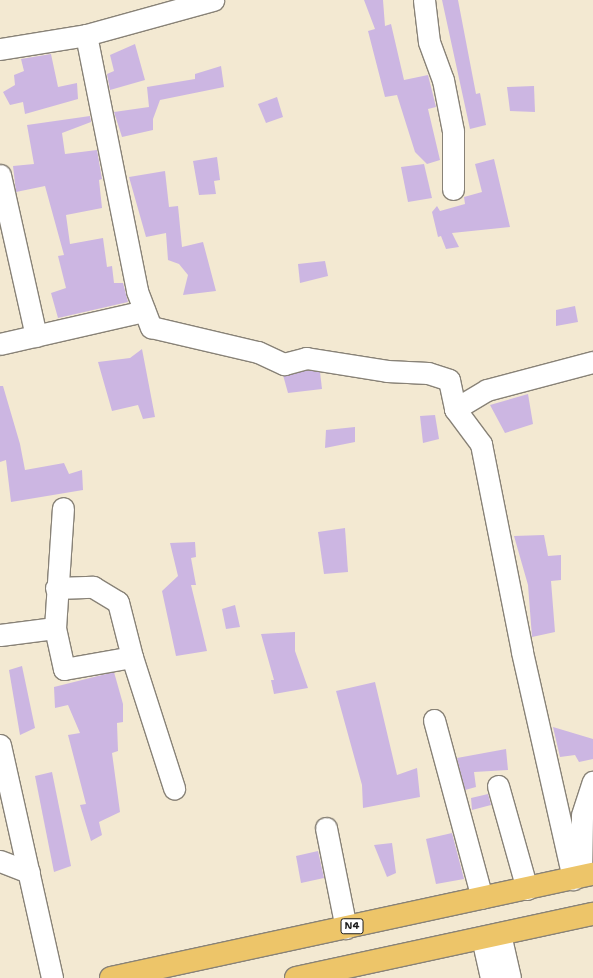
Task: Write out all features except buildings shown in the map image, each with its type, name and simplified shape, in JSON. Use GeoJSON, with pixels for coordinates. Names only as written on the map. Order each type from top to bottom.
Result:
{"type":"FeatureCollection","features":[{"type":"Feature","properties":{"kind":"highway","name":"N4"},"geometry":{"type":"LineString","coordinates":[[111,978],[582,877]]}},
{"type":"Feature","properties":{"kind":"highway"},"geometry":{"type":"LineString","coordinates":[[296,978],[593,914]]}},
{"type":"Feature","properties":{"kind":"street"},"geometry":{"type":"LineString","coordinates":[[0,49],[86,35],[213,0]]}},
{"type":"Feature","properties":{"kind":"street"},"geometry":{"type":"LineString","coordinates":[[424,0],[429,42],[443,80],[453,131],[453,189]]}},
{"type":"Feature","properties":{"kind":"street"},"geometry":{"type":"LineString","coordinates":[[86,35],[144,311],[151,327],[258,352],[284,364],[306,358],[387,371],[428,373],[449,380],[455,409],[481,444],[522,652],[582,877]]}},
{"type":"Feature","properties":{"kind":"street"},"geometry":{"type":"LineString","coordinates":[[0,175],[36,336]]}},
{"type":"Feature","properties":{"kind":"street"},"geometry":{"type":"LineString","coordinates":[[0,344],[144,311]]}},
{"type":"Feature","properties":{"kind":"street"},"geometry":{"type":"LineString","coordinates":[[455,409],[487,390],[593,362]]}},
{"type":"Feature","properties":{"kind":"street"},"geometry":{"type":"LineString","coordinates":[[63,508],[56,588],[55,628],[64,669],[132,657]]}},
{"type":"Feature","properties":{"kind":"street"},"geometry":{"type":"LineString","coordinates":[[56,588],[93,586],[118,602],[132,657],[174,788]]}},
{"type":"Feature","properties":{"kind":"street"},"geometry":{"type":"LineString","coordinates":[[0,635],[55,628]]}},
{"type":"Feature","properties":{"kind":"street"},"geometry":{"type":"LineString","coordinates":[[434,720],[482,898]]}},
{"type":"Feature","properties":{"kind":"street"},"geometry":{"type":"LineString","coordinates":[[0,745],[5,796],[29,872],[52,978]]}},
{"type":"Feature","properties":{"kind":"street"},"geometry":{"type":"LineString","coordinates":[[582,877],[582,815],[593,782]]}},
{"type":"Feature","properties":{"kind":"street"},"geometry":{"type":"LineString","coordinates":[[498,786],[527,889]]}},
{"type":"Feature","properties":{"kind":"street"},"geometry":{"type":"LineString","coordinates":[[326,828],[346,928]]}},
{"type":"Feature","properties":{"kind":"street"},"geometry":{"type":"LineString","coordinates":[[0,861],[29,872]]}},
{"type":"Feature","properties":{"kind":"street"},"geometry":{"type":"LineString","coordinates":[[491,936],[491,978]]}},
{"type":"Feature","properties":{"kind":"street"},"geometry":{"type":"LineString","coordinates":[[491,936],[510,978]]}}]}
